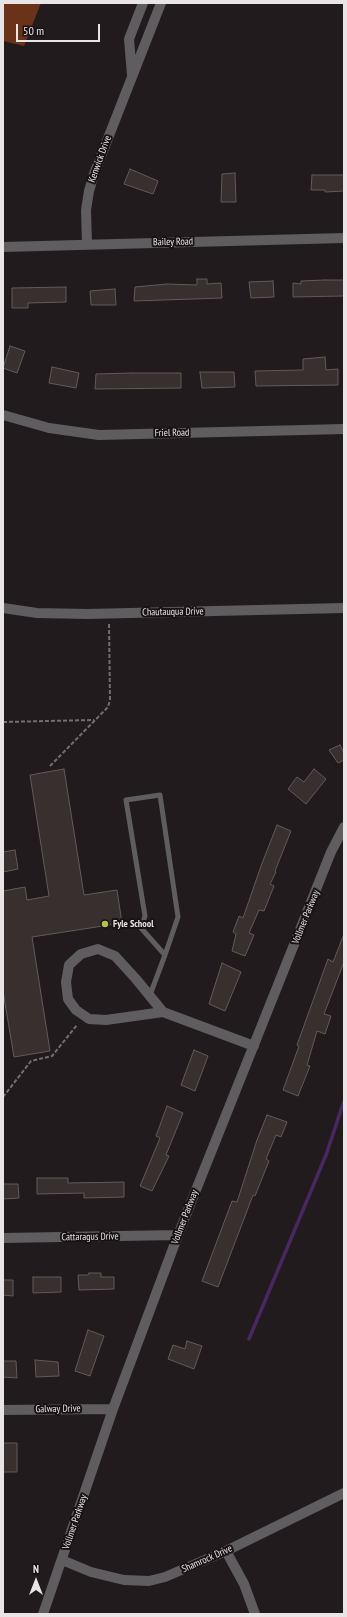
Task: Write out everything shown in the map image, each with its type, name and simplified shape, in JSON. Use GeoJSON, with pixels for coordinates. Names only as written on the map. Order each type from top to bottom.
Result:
{"type":"FeatureCollection","features":[{"type":"Feature","properties":{"kind":"street","name":"Kenwick Drive"},"geometry":{"type":"LineString","coordinates":[[132,77],[129,39],[143,3]]}},
{"type":"Feature","properties":{"kind":"street","name":"Kenwick Drive"},"geometry":{"type":"LineString","coordinates":[[87,244],[86,210],[94,174],[161,3]]}},
{"type":"Feature","properties":{"kind":"street","name":"Bailey Road"},"geometry":{"type":"LineString","coordinates":[[3,247],[344,238]]}},
{"type":"Feature","properties":{"kind":"street","name":"Friel Road"},"geometry":{"type":"LineString","coordinates":[[3,415],[49,428],[99,435],[344,429]]}},
{"type":"Feature","properties":{"kind":"street","name":"Chautauqua Drive"},"geometry":{"type":"LineString","coordinates":[[3,608],[37,613],[344,608]]}},
{"type":"Feature","properties":{"kind":"street","name":"Vollmer Parkway"},"geometry":{"type":"LineString","coordinates":[[43,1614],[113,1409],[178,1235],[331,852],[344,827]]}},
{"type":"Feature","properties":{"kind":"street"},"geometry":{"type":"LineString","coordinates":[[163,1012],[115,956],[98,949],[81,954],[70,966],[66,982],[68,999],[76,1010],[89,1019],[106,1020],[163,1012],[254,1046]]}},
{"type":"Feature","properties":{"kind":"street","name":"Cattaragus Drive"},"geometry":{"type":"LineString","coordinates":[[3,1238],[178,1235]]}},
{"type":"Feature","properties":{"kind":"street","name":"Galway Drive"},"geometry":{"type":"LineString","coordinates":[[3,1410],[113,1409]]}},
{"type":"Feature","properties":{"kind":"street","name":"Shamrock Drive"},"geometry":{"type":"LineString","coordinates":[[62,1560],[91,1572],[124,1580],[143,1581],[165,1577],[226,1551],[344,1493]]}},
{"type":"Feature","properties":{"kind":"street"},"geometry":{"type":"LineString","coordinates":[[226,1551],[244,1584],[256,1614]]}},
{"type":"Feature","properties":{"kind":"lane"},"geometry":{"type":"LineString","coordinates":[[150,995],[165,955],[178,918],[160,795],[126,800],[145,916],[141,928],[165,955]]}},
{"type":"Feature","properties":{"kind":"path"},"geometry":{"type":"LineString","coordinates":[[50,766],[108,707],[110,700],[108,613]]}},
{"type":"Feature","properties":{"kind":"path"},"geometry":{"type":"LineString","coordinates":[[3,722],[94,720]]}},
{"type":"Feature","properties":{"kind":"path"},"geometry":{"type":"LineString","coordinates":[[3,1097],[31,1060],[52,1056],[77,1025]]}},
{"type":"Feature","properties":{"kind":"shaded area"},"geometry":{"type":"Polygon","coordinates":[[[3,3],[41,3],[24,46],[3,41],[3,3]]]}},
{"type":"Feature","properties":{"kind":"building"},"geometry":{"type":"Polygon","coordinates":[[[130,169],[158,181],[153,194],[124,184],[130,169]]]}},
{"type":"Feature","properties":{"kind":"building"},"geometry":{"type":"Polygon","coordinates":[[[235,173],[236,202],[221,202],[222,174],[235,173]]]}},
{"type":"Feature","properties":{"kind":"building"},"geometry":{"type":"Polygon","coordinates":[[[312,175],[344,175],[344,191],[325,192],[325,190],[311,190],[312,175]]]}},
{"type":"Feature","properties":{"kind":"building"},"geometry":{"type":"Polygon","coordinates":[[[197,279],[207,279],[207,284],[221,283],[222,298],[134,301],[135,287],[167,284],[197,285],[197,279]]]}},
{"type":"Feature","properties":{"kind":"building"},"geometry":{"type":"Polygon","coordinates":[[[344,280],[344,296],[293,297],[293,283],[301,284],[301,281],[344,280]]]}},
{"type":"Feature","properties":{"kind":"building"},"geometry":{"type":"Polygon","coordinates":[[[273,281],[274,297],[251,298],[249,282],[273,281]]]}},
{"type":"Feature","properties":{"kind":"building"},"geometry":{"type":"Polygon","coordinates":[[[66,287],[66,302],[28,303],[28,308],[12,308],[12,288],[66,287]]]}},
{"type":"Feature","properties":{"kind":"building"},"geometry":{"type":"Polygon","coordinates":[[[115,289],[116,305],[91,305],[90,291],[115,289]]]}},
{"type":"Feature","properties":{"kind":"building"},"geometry":{"type":"Polygon","coordinates":[[[10,346],[25,351],[17,373],[3,368],[10,346]]]}},
{"type":"Feature","properties":{"kind":"building"},"geometry":{"type":"Polygon","coordinates":[[[325,357],[326,370],[338,369],[338,385],[256,386],[255,371],[303,370],[303,359],[325,357]]]}},
{"type":"Feature","properties":{"kind":"building"},"geometry":{"type":"Polygon","coordinates":[[[52,367],[79,373],[76,388],[49,383],[52,367]]]}},
{"type":"Feature","properties":{"kind":"building"},"geometry":{"type":"Polygon","coordinates":[[[200,372],[234,372],[235,387],[202,388],[200,372]]]}},
{"type":"Feature","properties":{"kind":"building"},"geometry":{"type":"Polygon","coordinates":[[[181,373],[181,388],[95,389],[96,374],[181,373]]]}},
{"type":"Feature","properties":{"kind":"building"},"geometry":{"type":"Polygon","coordinates":[[[340,745],[344,753],[344,760],[338,763],[329,750],[340,745]]]}},
{"type":"Feature","properties":{"kind":"building"},"geometry":{"type":"Polygon","coordinates":[[[64,769],[84,895],[117,890],[122,923],[32,937],[50,1051],[14,1057],[3,991],[3,891],[25,887],[27,900],[49,896],[30,775],[64,769]]]}},
{"type":"Feature","properties":{"kind":"building"},"geometry":{"type":"Polygon","coordinates":[[[314,769],[326,779],[306,804],[288,789],[297,777],[304,782],[314,769]]]}},
{"type":"Feature","properties":{"kind":"building"},"geometry":{"type":"Polygon","coordinates":[[[277,825],[291,831],[270,884],[274,886],[264,911],[259,910],[249,933],[254,935],[245,956],[232,951],[236,934],[233,932],[239,916],[243,918],[277,825]]]}},
{"type":"Feature","properties":{"kind":"building"},"geometry":{"type":"Polygon","coordinates":[[[15,850],[18,869],[3,872],[3,852],[15,850]]]}},
{"type":"Feature","properties":{"kind":"building"},"geometry":{"type":"Polygon","coordinates":[[[344,934],[344,962],[324,1014],[331,1016],[325,1034],[317,1031],[307,1065],[310,1066],[298,1096],[283,1090],[299,1046],[297,1045],[328,959],[333,962],[344,934]]]}},
{"type":"Feature","properties":{"kind":"building"},"geometry":{"type":"Polygon","coordinates":[[[222,963],[241,972],[225,1011],[209,1004],[222,963]]]}},
{"type":"Feature","properties":{"kind":"building"},"geometry":{"type":"Polygon","coordinates":[[[194,1050],[208,1056],[195,1091],[181,1085],[194,1050]]]}},
{"type":"Feature","properties":{"kind":"building"},"geometry":{"type":"Polygon","coordinates":[[[167,1106],[183,1113],[166,1155],[169,1156],[152,1191],[140,1186],[160,1138],[156,1136],[167,1106]]]}},
{"type":"Feature","properties":{"kind":"building"},"geometry":{"type":"Polygon","coordinates":[[[267,1115],[287,1122],[281,1137],[276,1135],[266,1159],[269,1161],[255,1196],[253,1195],[218,1287],[202,1281],[232,1201],[237,1202],[257,1140],[267,1115]]]}},
{"type":"Feature","properties":{"kind":"building"},"geometry":{"type":"Polygon","coordinates":[[[37,1178],[68,1178],[68,1183],[124,1182],[124,1197],[84,1198],[84,1193],[37,1194],[37,1178]]]}},
{"type":"Feature","properties":{"kind":"building"},"geometry":{"type":"Polygon","coordinates":[[[3,1184],[18,1184],[19,1198],[3,1199],[3,1184]]]}},
{"type":"Feature","properties":{"kind":"building"},"geometry":{"type":"Polygon","coordinates":[[[89,1273],[101,1273],[101,1277],[114,1277],[114,1289],[79,1290],[78,1275],[88,1275],[89,1273]]]}},
{"type":"Feature","properties":{"kind":"building"},"geometry":{"type":"Polygon","coordinates":[[[33,1277],[61,1277],[61,1292],[33,1293],[33,1277]]]}},
{"type":"Feature","properties":{"kind":"building"},"geometry":{"type":"Polygon","coordinates":[[[3,1280],[13,1280],[13,1296],[3,1295],[3,1280]]]}},
{"type":"Feature","properties":{"kind":"building"},"geometry":{"type":"Polygon","coordinates":[[[88,1330],[104,1336],[90,1376],[75,1371],[88,1330]]]}},
{"type":"Feature","properties":{"kind":"building"},"geometry":{"type":"Polygon","coordinates":[[[187,1341],[202,1346],[194,1369],[168,1359],[173,1345],[185,1349],[187,1341]]]}},
{"type":"Feature","properties":{"kind":"building"},"geometry":{"type":"Polygon","coordinates":[[[35,1360],[58,1362],[59,1376],[36,1377],[35,1360]]]}},
{"type":"Feature","properties":{"kind":"building"},"geometry":{"type":"Polygon","coordinates":[[[3,1361],[16,1361],[17,1378],[3,1377],[3,1361]]]}},
{"type":"Feature","properties":{"kind":"building"},"geometry":{"type":"Polygon","coordinates":[[[3,1443],[17,1443],[17,1472],[3,1472],[3,1443]]]}},
{"type":"Feature","properties":{"kind":"waterway"},"geometry":{"type":"LineString","coordinates":[[249,1339],[326,1155],[344,1101]]}},
{"type":"Feature","properties":{"kind":"place","name":"Fyle School"},"geometry":{"type":"Point","coordinates":[105,924]}}]}
